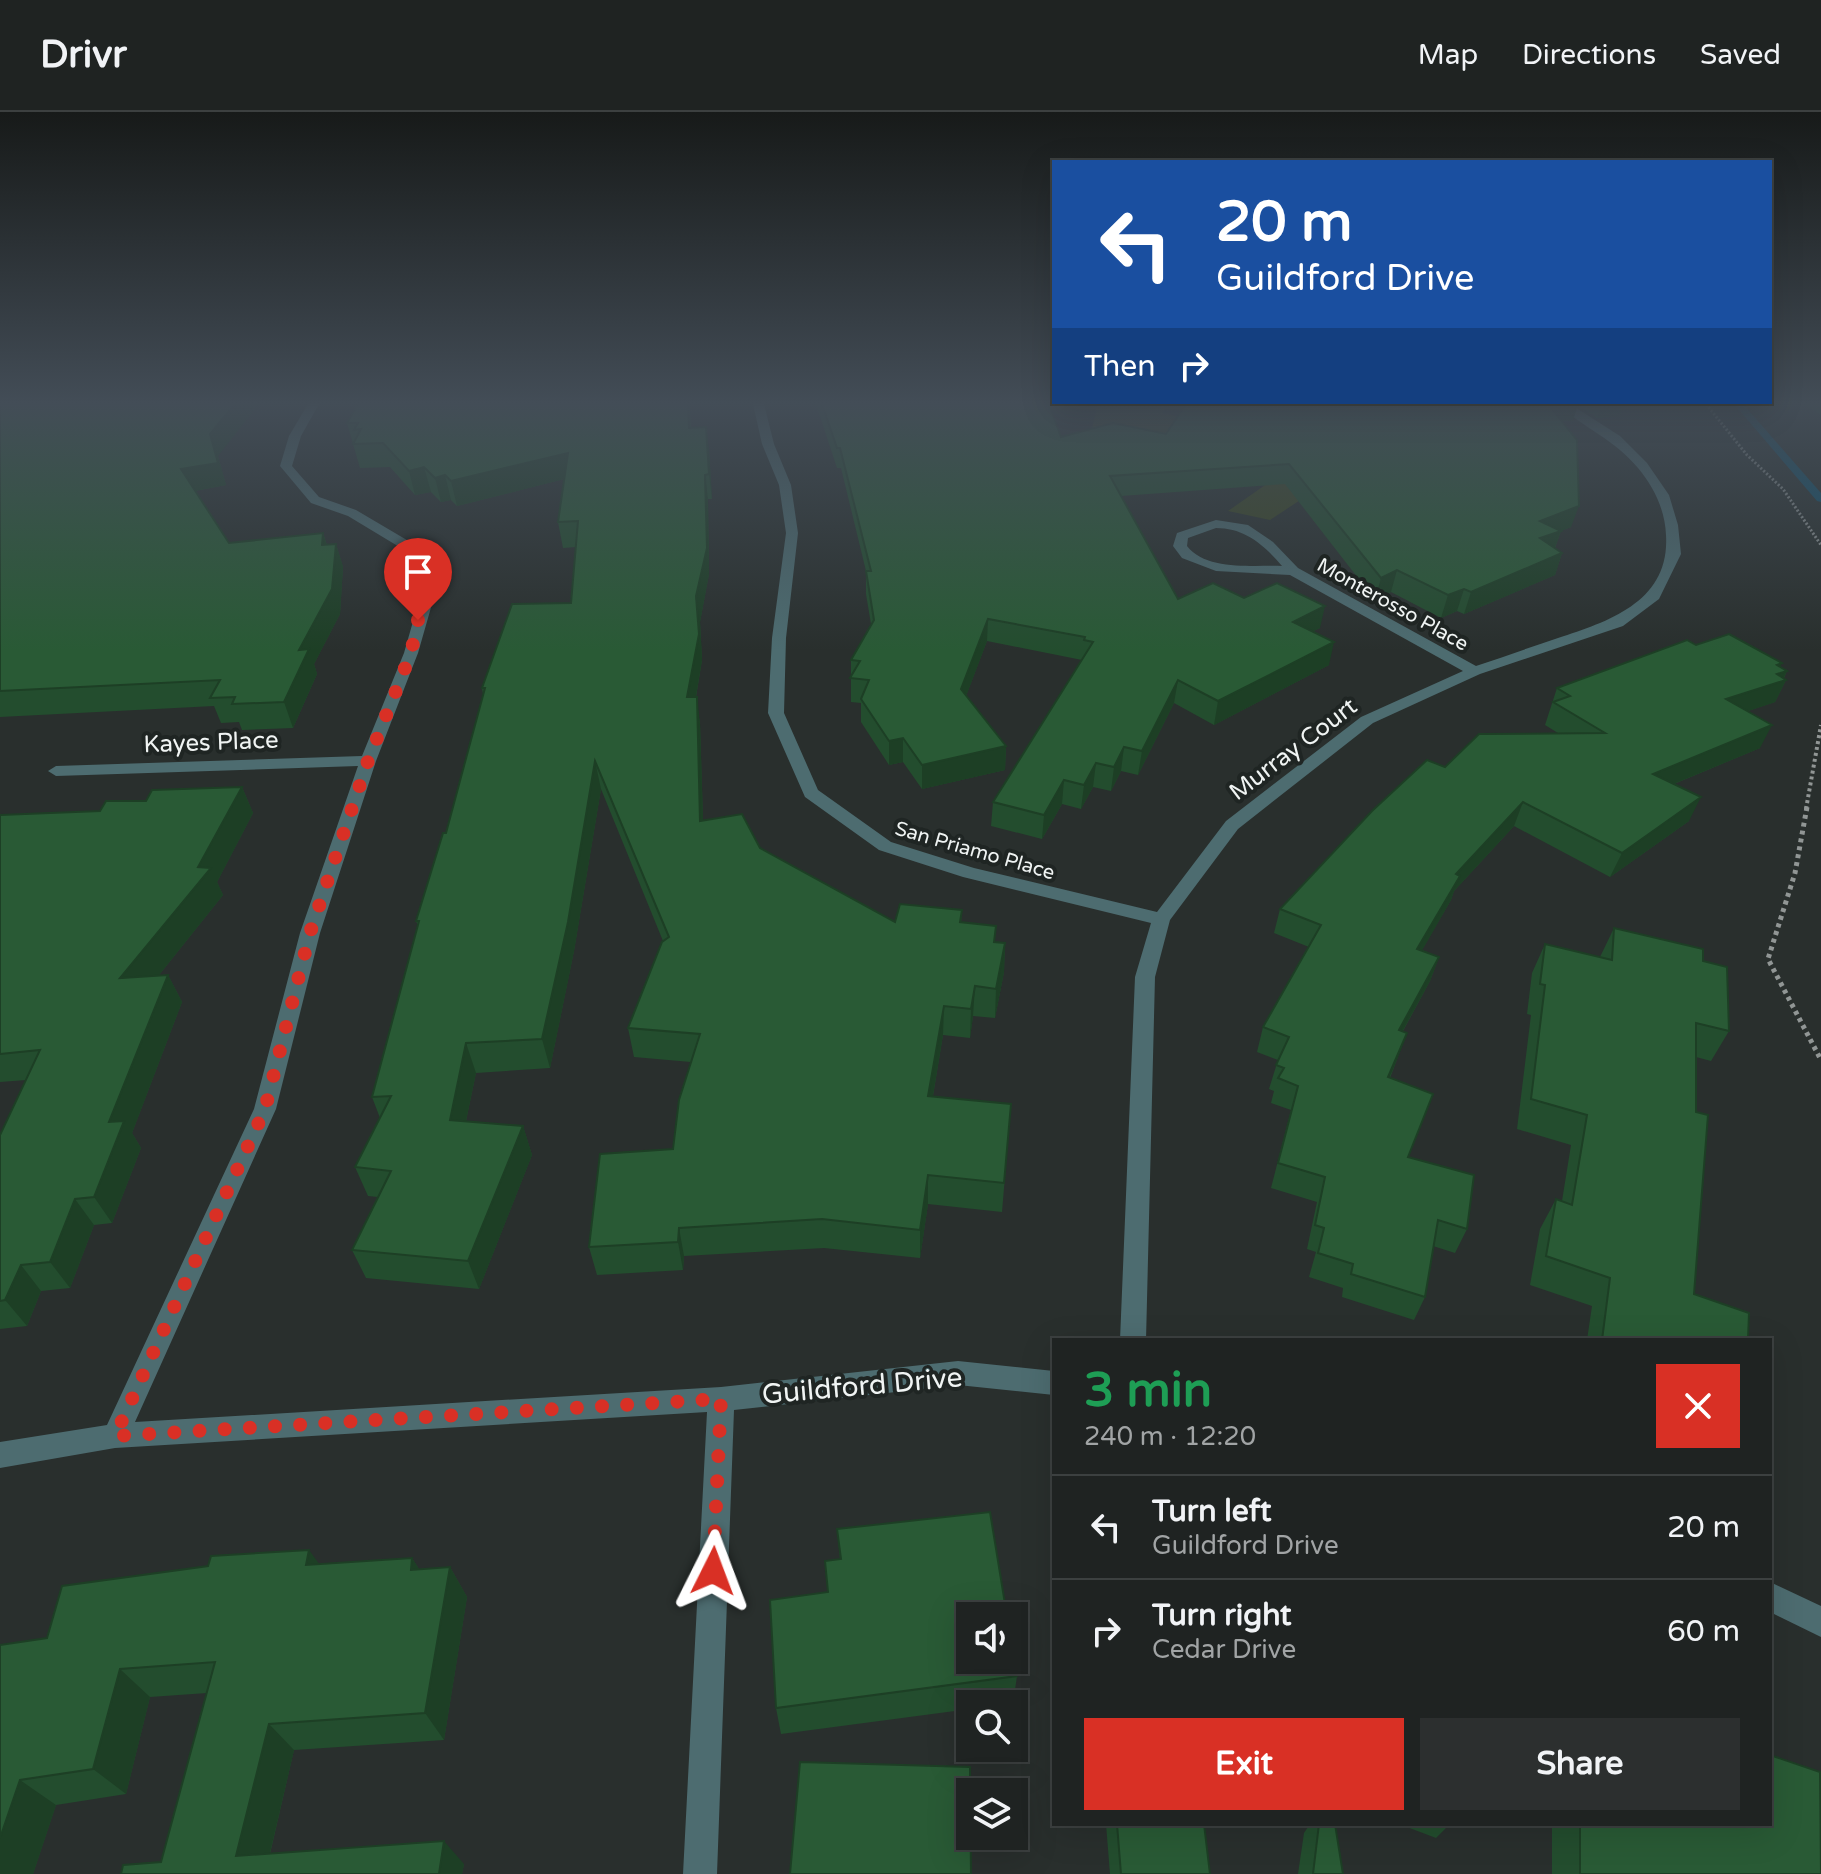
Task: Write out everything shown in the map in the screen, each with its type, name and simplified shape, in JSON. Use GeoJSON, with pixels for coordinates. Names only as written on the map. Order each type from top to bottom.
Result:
{"type":"FeatureCollection","features":[{"type":"Feature","properties":{"kind":"street"},"geometry":{"type":"LineString","coordinates":[[115,1436],[265,1109],[310,933],[368,761],[411,653],[429,590],[412,549],[352,513],[315,500],[303,486]]}},
{"type":"Feature","properties":{"kind":"street","name":"San Priamo Place"},"geometry":{"type":"LineString","coordinates":[[785,486],[792,533],[779,638],[776,713],[811,793],[885,846],[969,873],[1161,919]]}},
{"type":"Feature","properties":{"kind":"street","name":"Murray Court"},"geometry":{"type":"LineString","coordinates":[[1133,1338],[1145,977],[1161,919],[1232,825],[1367,720],[1475,671],[1618,623],[1654,596],[1674,554],[1672,525],[1663,495],[1657,486]]}},
{"type":"Feature","properties":{"kind":"street","name":"Monterosso Place"},"geometry":{"type":"LineString","coordinates":[[1293,571],[1216,567],[1187,555],[1180,546],[1182,536],[1203,525],[1229,524],[1252,529],[1271,543],[1293,571],[1475,671]]}},
{"type":"Feature","properties":{"kind":"street","name":"Kayes Place"},"geometry":{"type":"LineString","coordinates":[[56,771],[368,761]]}},
{"type":"Feature","properties":{"kind":"street","name":"Guildford Drive"},"geometry":{"type":"LineString","coordinates":[[0,1455],[115,1436],[721,1399],[958,1373],[1052,1383]]}},
{"type":"Feature","properties":{"kind":"street"},"geometry":{"type":"LineString","coordinates":[[700,1874],[721,1399]]}},
{"type":"Feature","properties":{"kind":"street"},"geometry":{"type":"LineString","coordinates":[[1772,1598],[1821,1622]]}},
{"type":"Feature","properties":{"kind":"path"},"geometry":{"type":"LineString","coordinates":[[1780,486],[1821,545]]}},
{"type":"Feature","properties":{"kind":"path"},"geometry":{"type":"LineString","coordinates":[[1821,725],[1795,873],[1768,959],[1821,1060]]}},
{"type":"Feature","properties":{"kind":"green space"},"geometry":{"type":"Polygon","coordinates":[[[1263,486],[1321,486],[1270,520],[1228,511],[1263,486]]]}},
{"type":"Feature","properties":{"kind":"building"},"geometry":{"type":"Polygon","coordinates":[[[0,486],[192,486],[229,543],[323,533],[322,545],[336,544],[332,589],[299,650],[309,649],[284,702],[232,704],[235,697],[210,698],[220,680],[0,691],[0,486]]]}},
{"type":"Feature","properties":{"kind":"building"},"geometry":{"type":"Polygon","coordinates":[[[563,486],[705,486],[707,548],[696,596],[699,634],[687,697],[697,697],[700,821],[742,814],[760,848],[895,922],[900,904],[962,910],[960,922],[996,926],[994,942],[1005,943],[996,989],[975,986],[971,1009],[944,1006],[928,1096],[1011,1104],[1004,1183],[928,1175],[920,1230],[822,1219],[679,1228],[678,1242],[589,1247],[600,1154],[673,1149],[679,1100],[700,1034],[628,1028],[662,942],[669,937],[595,761],[568,922],[542,1039],[466,1043],[450,1120],[523,1126],[468,1261],[352,1250],[391,1171],[355,1167],[391,1096],[372,1097],[419,921],[416,921],[443,833],[446,833],[485,688],[482,688],[512,604],[571,603],[578,521],[558,522],[563,486]]]}},
{"type":"Feature","properties":{"kind":"building"},"geometry":{"type":"Polygon","coordinates":[[[850,486],[1116,486],[1178,599],[1213,583],[1244,598],[1277,583],[1325,606],[1293,622],[1334,642],[1218,701],[1178,680],[1142,751],[1124,747],[1114,767],[1096,763],[1084,785],[1064,780],[1044,815],[993,802],[1093,642],[1084,640],[1085,637],[988,619],[961,689],[1006,746],[922,765],[903,738],[889,741],[861,699],[869,680],[850,678],[860,661],[851,660],[874,620],[866,571],[871,571],[850,486]]]}},
{"type":"Feature","properties":{"kind":"building"},"geometry":{"type":"Polygon","coordinates":[[[1307,486],[1578,486],[1579,506],[1540,521],[1561,531],[1540,538],[1562,553],[1471,592],[1464,589],[1448,595],[1397,570],[1381,578],[1307,486]]]}},
{"type":"Feature","properties":{"kind":"building"},"geometry":{"type":"Polygon","coordinates":[[[1729,634],[1782,663],[1777,665],[1787,671],[1777,674],[1786,680],[1726,699],[1772,725],[1653,774],[1701,797],[1622,853],[1523,802],[1456,874],[1460,876],[1417,949],[1439,957],[1399,1030],[1407,1033],[1388,1077],[1433,1094],[1408,1157],[1474,1175],[1467,1229],[1438,1220],[1425,1297],[1351,1274],[1353,1264],[1318,1253],[1324,1228],[1315,1225],[1325,1177],[1278,1163],[1298,1086],[1278,1078],[1284,1068],[1276,1065],[1289,1037],[1263,1027],[1321,925],[1280,909],[1372,811],[1427,760],[1445,767],[1479,734],[1605,733],[1553,702],[1570,696],[1557,688],[1687,640],[1696,645],[1729,634]]]}},
{"type":"Feature","properties":{"kind":"building"},"geometry":{"type":"Polygon","coordinates":[[[242,787],[198,867],[211,868],[120,978],[168,975],[109,1122],[124,1121],[94,1197],[75,1199],[50,1262],[21,1265],[5,1300],[0,1301],[0,1135],[40,1050],[0,1054],[0,815],[100,811],[106,801],[146,801],[152,790],[242,787]]]}},
{"type":"Feature","properties":{"kind":"building"},"geometry":{"type":"Polygon","coordinates":[[[1614,928],[1703,949],[1703,961],[1727,967],[1729,1031],[1696,1023],[1696,1112],[1708,1115],[1694,1294],[1749,1313],[1748,1338],[1602,1338],[1610,1278],[1546,1256],[1556,1199],[1572,1205],[1587,1115],[1531,1099],[1545,985],[1540,984],[1545,944],[1612,960],[1614,928]]]}},
{"type":"Feature","properties":{"kind":"building"},"geometry":{"type":"Polygon","coordinates":[[[990,1512],[1005,1602],[956,1602],[956,1674],[1017,1676],[776,1708],[770,1600],[828,1592],[825,1561],[841,1559],[837,1529],[990,1512]]]}},
{"type":"Feature","properties":{"kind":"building"},"geometry":{"type":"Polygon","coordinates":[[[309,1550],[306,1565],[412,1558],[411,1570],[450,1567],[425,1713],[269,1724],[236,1856],[444,1841],[439,1874],[121,1874],[123,1865],[161,1862],[215,1662],[120,1669],[93,1769],[20,1780],[0,1838],[0,1645],[47,1638],[62,1586],[208,1566],[211,1556],[309,1550]]]}},
{"type":"Feature","properties":{"kind":"building"},"geometry":{"type":"Polygon","coordinates":[[[1772,1756],[1820,1772],[1821,1874],[1580,1874],[1580,1826],[1772,1826],[1772,1756]]]}},
{"type":"Feature","properties":{"kind":"building"},"geometry":{"type":"Polygon","coordinates":[[[800,1762],[970,1767],[970,1778],[956,1778],[956,1850],[971,1850],[971,1874],[790,1874],[800,1762]]]}},
{"type":"Feature","properties":{"kind":"building"},"geometry":{"type":"Polygon","coordinates":[[[1117,1826],[1204,1826],[1210,1874],[1121,1874],[1117,1826]]]}},
{"type":"Feature","properties":{"kind":"building"},"geometry":{"type":"Polygon","coordinates":[[[1319,1826],[1335,1826],[1343,1874],[1313,1874],[1319,1826]]]}},
{"type":"Feature","properties":{"kind":"waterway"},"geometry":{"type":"LineString","coordinates":[[1810,486],[1821,499]]}},
{"type":"Feature","properties":{"kind":"route"},"geometry":{"type":"LineString","coordinates":[[418,620],[411,653],[368,761],[310,933],[265,1109],[115,1436],[721,1399],[713,1571]]}}]}
